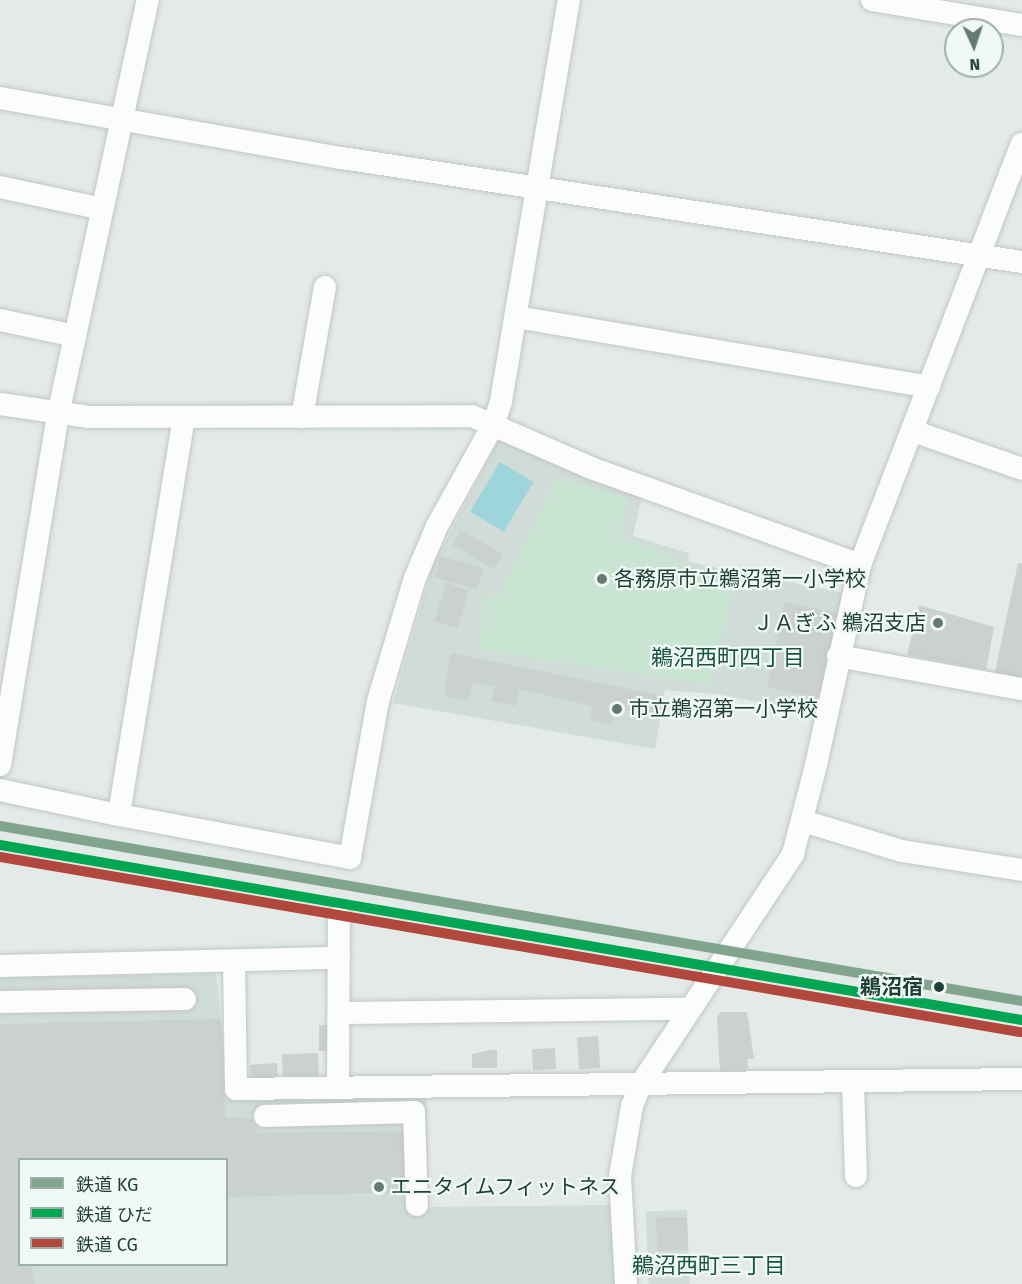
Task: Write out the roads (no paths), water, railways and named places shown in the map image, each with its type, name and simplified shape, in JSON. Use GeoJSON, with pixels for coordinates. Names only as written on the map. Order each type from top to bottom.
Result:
{"type":"FeatureCollection","features":[{"type":"Feature","properties":{"kind":"street"},"geometry":{"type":"LineString","coordinates":[[0,765],[57,415],[148,0]]}},
{"type":"Feature","properties":{"kind":"street"},"geometry":{"type":"LineString","coordinates":[[0,790],[119,815],[350,858],[378,701],[415,578],[437,526],[494,423],[516,317],[536,185],[569,0]]}},
{"type":"Feature","properties":{"kind":"street"},"geometry":{"type":"LineString","coordinates":[[872,0],[1022,25]]}},
{"type":"Feature","properties":{"kind":"street"},"geometry":{"type":"LineString","coordinates":[[0,98],[342,158],[536,185],[1022,262]]}},
{"type":"Feature","properties":{"kind":"street"},"geometry":{"type":"LineString","coordinates":[[626,1284],[622,1150],[625,1128],[641,1084],[689,1009],[774,888],[793,854],[803,821],[860,565],[982,255],[1022,144]]}},
{"type":"Feature","properties":{"kind":"street"},"geometry":{"type":"LineString","coordinates":[[0,187],[103,209]]}},
{"type":"Feature","properties":{"kind":"street"},"geometry":{"type":"LineString","coordinates":[[302,417],[325,287]]}},
{"type":"Feature","properties":{"kind":"street"},"geometry":{"type":"LineString","coordinates":[[516,317],[929,387]]}},
{"type":"Feature","properties":{"kind":"street"},"geometry":{"type":"LineString","coordinates":[[0,320],[75,336]]}},
{"type":"Feature","properties":{"kind":"street"},"geometry":{"type":"LineString","coordinates":[[0,404],[57,415],[472,416],[494,423],[591,468],[860,565]]}},
{"type":"Feature","properties":{"kind":"street"},"geometry":{"type":"LineString","coordinates":[[119,815],[184,417]]}},
{"type":"Feature","properties":{"kind":"street"},"geometry":{"type":"LineString","coordinates":[[913,430],[1022,469]]}},
{"type":"Feature","properties":{"kind":"street"},"geometry":{"type":"LineString","coordinates":[[838,656],[1022,688]]}},
{"type":"Feature","properties":{"kind":"street"},"geometry":{"type":"LineString","coordinates":[[803,821],[902,851],[1022,870]]}},
{"type":"Feature","properties":{"kind":"street"},"geometry":{"type":"LineString","coordinates":[[338,1088],[339,917]]}},
{"type":"Feature","properties":{"kind":"street"},"geometry":{"type":"LineString","coordinates":[[0,966],[339,958]]}},
{"type":"Feature","properties":{"kind":"street"},"geometry":{"type":"LineString","coordinates":[[234,961],[236,1089],[1022,1079]]}},
{"type":"Feature","properties":{"kind":"street"},"geometry":{"type":"LineString","coordinates":[[0,1002],[185,999]]}},
{"type":"Feature","properties":{"kind":"street"},"geometry":{"type":"LineString","coordinates":[[339,1013],[689,1009]]}},
{"type":"Feature","properties":{"kind":"street"},"geometry":{"type":"LineString","coordinates":[[853,1082],[856,1176]]}},
{"type":"Feature","properties":{"kind":"street"},"geometry":{"type":"LineString","coordinates":[[265,1116],[414,1112],[417,1205]]}},
{"type":"Feature","properties":{"kind":"water"},"geometry":{"type":"Polygon","coordinates":[[[500,462],[533,482],[504,532],[470,512],[500,462]]]}},
{"type":"Feature","properties":{"kind":"rail line","name":"KG"},"geometry":{"type":"LineString","coordinates":[[0,826],[1022,1001]]}},
{"type":"Feature","properties":{"kind":"rail line","name":"ひだ"},"geometry":{"type":"LineString","coordinates":[[0,845],[1022,1020]]}},
{"type":"Feature","properties":{"kind":"rail line","name":"CG"},"geometry":{"type":"LineString","coordinates":[[0,857],[1020,1032]]}},
{"type":"Feature","properties":{"kind":"place","name":"各務原市立鵜沼第一小学校"},"geometry":{"type":"Point","coordinates":[602,579]}},
{"type":"Feature","properties":{"kind":"place","name":"ＪＡぎふ 鵜沼支店"},"geometry":{"type":"Point","coordinates":[938,623]}},
{"type":"Feature","properties":{"kind":"place","name":"市立鵜沼第一小学校"},"geometry":{"type":"Point","coordinates":[617,709]}},
{"type":"Feature","properties":{"kind":"place","name":"鵜沼宿"},"geometry":{"type":"Point","coordinates":[939,987]}},
{"type":"Feature","properties":{"kind":"place","name":"エニタイムフィットネス"},"geometry":{"type":"Point","coordinates":[379,1187]}},
{"type":"Feature","properties":{"kind":"district","name":"鵜沼西町四丁目"},"geometry":{"type":"Point","coordinates":[728,658]}},
{"type":"Feature","properties":{"kind":"district","name":"鵜沼西町三丁目"},"geometry":{"type":"Point","coordinates":[709,1266]}}]}
